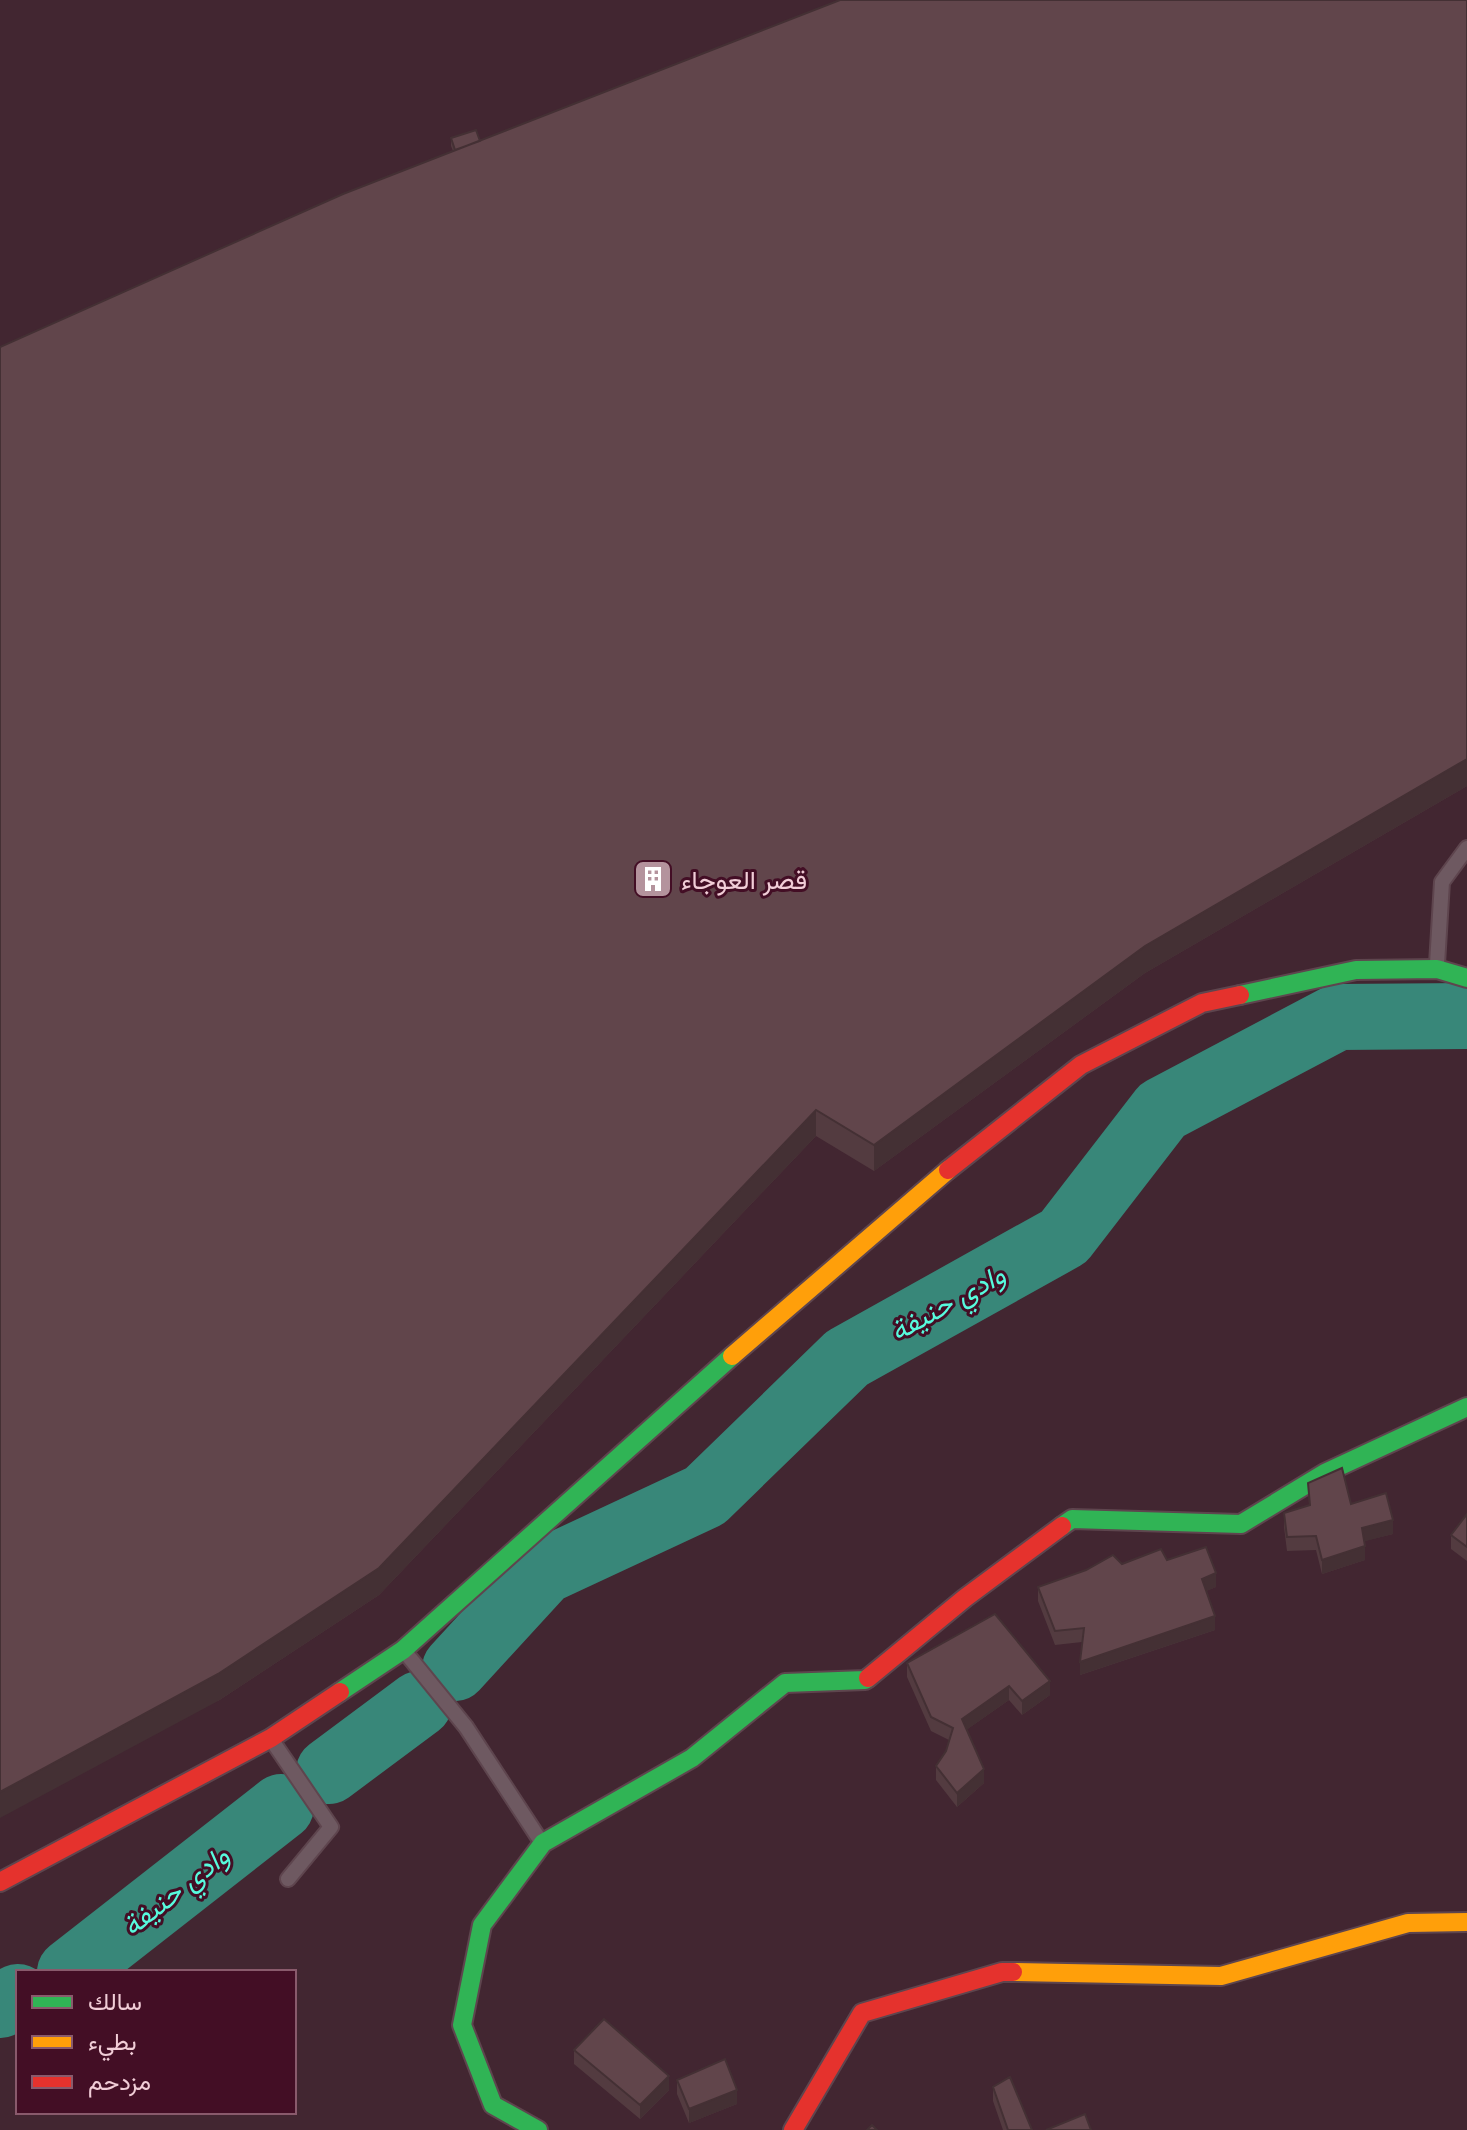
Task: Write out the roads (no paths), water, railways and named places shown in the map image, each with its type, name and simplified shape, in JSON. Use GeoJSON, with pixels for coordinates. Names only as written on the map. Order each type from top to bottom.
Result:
{"type":"FeatureCollection","features":[{"type":"Feature","properties":{"kind":"street"},"geometry":{"type":"LineString","coordinates":[[0,1882],[271,1738],[403,1650],[921,1191],[1081,1065],[1202,1003],[1356,970],[1437,969],[1467,978]]}},
{"type":"Feature","properties":{"kind":"street"},"geometry":{"type":"LineString","coordinates":[[538,2130],[493,2105],[462,2025],[482,1925],[543,1843],[692,1758],[785,1683],[865,1680],[965,1598],[1072,1519],[1241,1524],[1325,1473],[1467,1407]]}},
{"type":"Feature","properties":{"kind":"street"},"geometry":{"type":"LineString","coordinates":[[793,2130],[862,2013],[1002,1972],[1221,1976],[1408,1923],[1467,1922]]}},
{"type":"Feature","properties":{"kind":"lane"},"geometry":{"type":"LineString","coordinates":[[1437,969],[1442,882],[1467,848]]}},
{"type":"Feature","properties":{"kind":"lane"},"geometry":{"type":"LineString","coordinates":[[403,1650],[466,1727],[543,1843]]}},
{"type":"Feature","properties":{"kind":"lane"},"geometry":{"type":"LineString","coordinates":[[271,1738],[331,1827],[288,1879]]}},
{"type":"Feature","properties":{"kind":"waterway","name":"وادي حنيفة"},"geometry":{"type":"LineString","coordinates":[[455,1668],[544,1571],[705,1496],[847,1358],[1064,1237],[1162,1110],[1338,1017],[1467,1016]]}},
{"type":"Feature","properties":{"kind":"waterway","name":"وادي حنيفة"},"geometry":{"type":"LineString","coordinates":[[329,1771],[419,1704]]}},
{"type":"Feature","properties":{"kind":"waterway","name":"وادي حنيفة"},"geometry":{"type":"LineString","coordinates":[[73,1970],[281,1807]]}},
{"type":"Feature","properties":{"kind":"waterway","name":"وادي حنيفة"},"geometry":{"type":"LineString","coordinates":[[0,2005],[16,1998]]}},
{"type":"Feature","properties":{"kind":"place","name":"قصر العوجاء"},"geometry":{"type":"Point","coordinates":[653,879]}}]}
